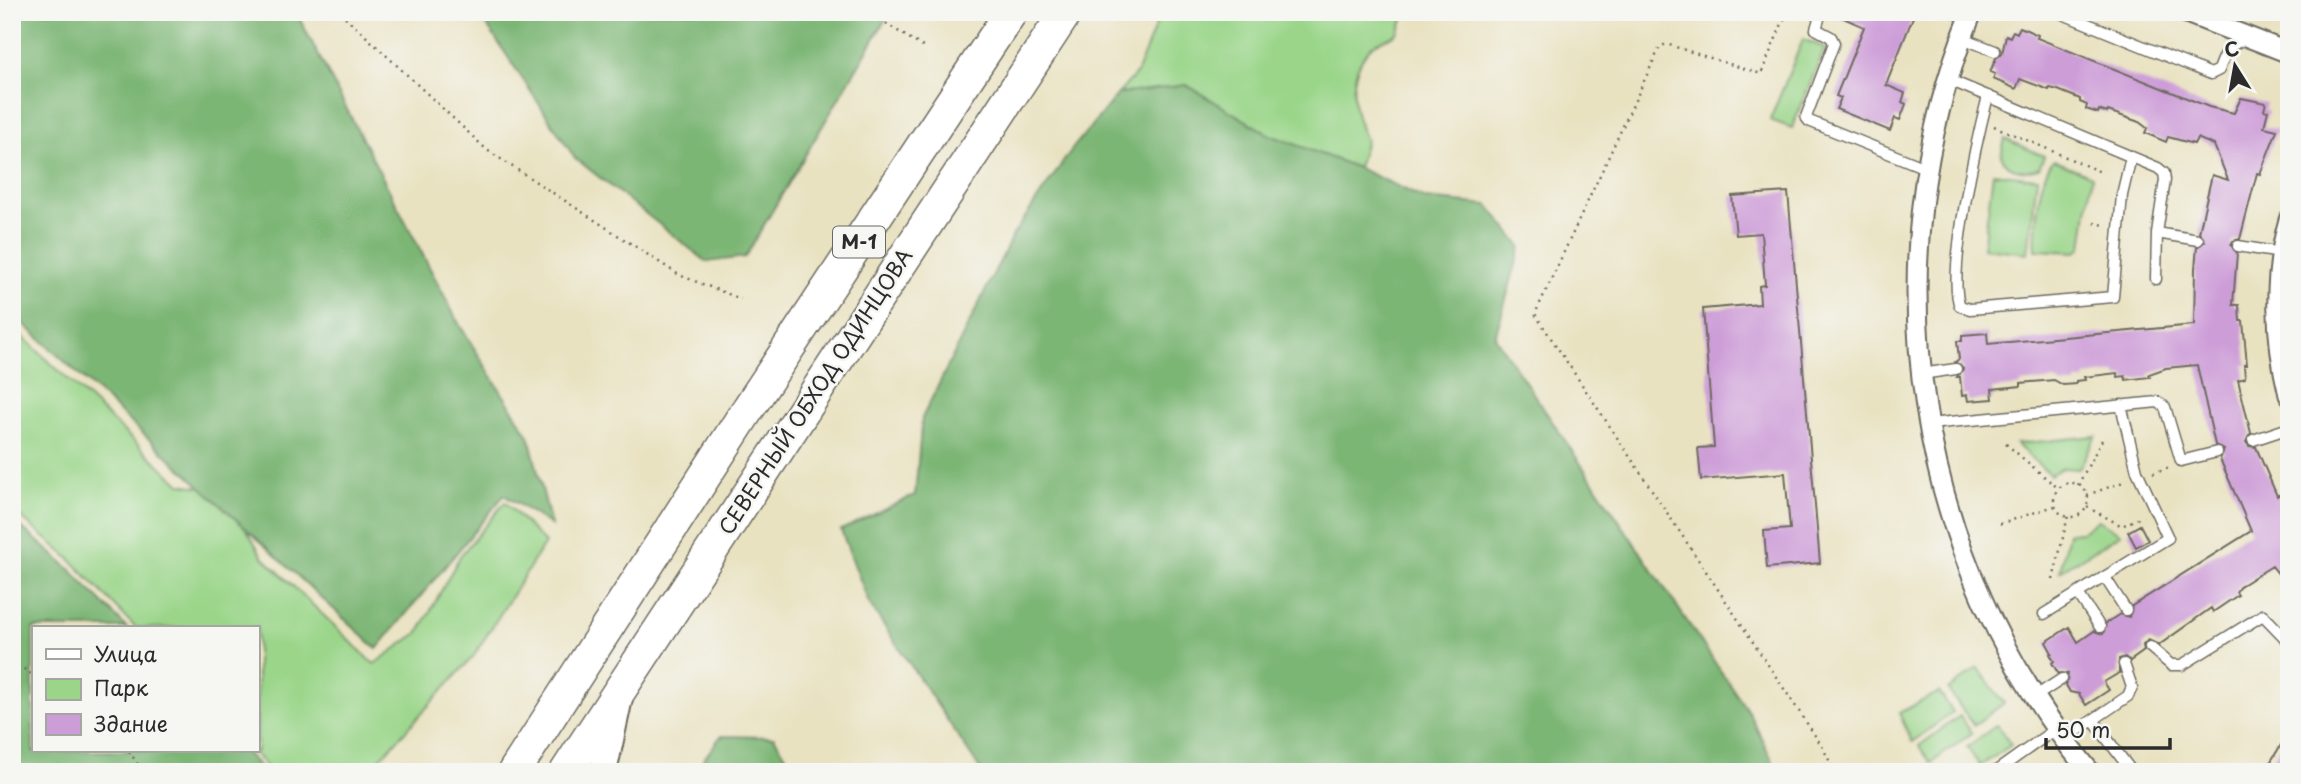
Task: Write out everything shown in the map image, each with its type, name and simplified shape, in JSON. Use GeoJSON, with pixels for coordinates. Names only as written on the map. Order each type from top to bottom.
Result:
{"type":"FeatureCollection","features":[{"type":"Feature","properties":{"kind":"highway","name":"М-1"},"geometry":{"type":"LineString","coordinates":[[514,772],[1011,12]]}},
{"type":"Feature","properties":{"kind":"highway","name":"СЕВЕРНЫЙ ОБХОД ОДИНЦОВА"},"geometry":{"type":"LineString","coordinates":[[566,772],[1066,12]]}},
{"type":"Feature","properties":{"kind":"main road","name":"М-1"},"geometry":{"type":"LineString","coordinates":[[603,772],[621,689]]}},
{"type":"Feature","properties":{"kind":"main road","name":"М-1"},"geometry":{"type":"LineString","coordinates":[[506,772],[539,731]]}},
{"type":"Feature","properties":{"kind":"street"},"geometry":{"type":"LineString","coordinates":[[2184,12],[2289,53]]}},
{"type":"Feature","properties":{"kind":"street"},"geometry":{"type":"LineString","coordinates":[[1965,15],[1962,38],[1947,78],[1928,169],[1916,261],[1916,322],[1929,424],[1937,464],[1966,558],[2006,647],[2061,734],[2090,772]]}},
{"type":"Feature","properties":{"kind":"street"},"geometry":{"type":"LineString","coordinates":[[2289,220],[2281,253],[2279,324],[2289,395]]}},
{"type":"Feature","properties":{"kind":"lane"},"geometry":{"type":"LineString","coordinates":[[1821,12],[1816,29],[1831,37],[1834,43],[1806,117],[1809,121],[1928,169]]}},
{"type":"Feature","properties":{"kind":"lane"},"geometry":{"type":"LineString","coordinates":[[2058,12],[2211,74],[2218,70],[2226,50],[2232,44],[2252,38]]}},
{"type":"Feature","properties":{"kind":"lane"},"geometry":{"type":"LineString","coordinates":[[1962,38],[1995,51]]}},
{"type":"Feature","properties":{"kind":"lane"},"geometry":{"type":"LineString","coordinates":[[1947,78],[2164,173],[2155,279]]}},
{"type":"Feature","properties":{"kind":"lane"},"geometry":{"type":"LineString","coordinates":[[1988,96],[1966,198],[1959,260],[1957,299],[1960,306],[1970,309],[2113,297],[2120,205],[2131,157]]}},
{"type":"Feature","properties":{"kind":"lane"},"geometry":{"type":"LineString","coordinates":[[2157,233],[2198,240]]}},
{"type":"Feature","properties":{"kind":"lane"},"geometry":{"type":"LineString","coordinates":[[2238,246],[2281,253]]}},
{"type":"Feature","properties":{"kind":"lane"},"geometry":{"type":"LineString","coordinates":[[1921,374],[1956,369]]}},
{"type":"Feature","properties":{"kind":"lane"},"geometry":{"type":"LineString","coordinates":[[1929,424],[2162,403],[2180,460],[2186,462],[2217,452]]}},
{"type":"Feature","properties":{"kind":"lane"},"geometry":{"type":"LineString","coordinates":[[2044,614],[2080,595],[2168,538],[2140,477],[2125,432],[2121,405]]}},
{"type":"Feature","properties":{"kind":"lane"},"geometry":{"type":"LineString","coordinates":[[2253,440],[2289,428]]}},
{"type":"Feature","properties":{"kind":"lane"},"geometry":{"type":"LineString","coordinates":[[2106,579],[2126,610]]}},
{"type":"Feature","properties":{"kind":"lane"},"geometry":{"type":"LineString","coordinates":[[2080,595],[2100,627]]}},
{"type":"Feature","properties":{"kind":"lane"},"geometry":{"type":"LineString","coordinates":[[2150,647],[2171,665],[2182,665],[2263,615],[2289,642]]}},
{"type":"Feature","properties":{"kind":"lane"},"geometry":{"type":"LineString","coordinates":[[1995,772],[2007,768],[2061,734],[2093,720],[2131,692],[2124,664]]}},
{"type":"Feature","properties":{"kind":"lane"},"geometry":{"type":"LineString","coordinates":[[2036,696],[2062,679]]}},
{"type":"Feature","properties":{"kind":"lane"},"geometry":{"type":"LineString","coordinates":[[2093,720],[2132,772]]}},
{"type":"Feature","properties":{"kind":"path"},"geometry":{"type":"LineString","coordinates":[[340,12],[487,150],[679,275],[741,299]]}},
{"type":"Feature","properties":{"kind":"path"},"geometry":{"type":"LineString","coordinates":[[868,12],[926,49]]}},
{"type":"Feature","properties":{"kind":"path"},"geometry":{"type":"LineString","coordinates":[[1787,12],[1761,74],[1666,44],[1660,47],[1535,314],[1815,735],[1835,772]]}},
{"type":"Feature","properties":{"kind":"path"},"geometry":{"type":"LineString","coordinates":[[1994,127],[2103,173]]}},
{"type":"Feature","properties":{"kind":"path"},"geometry":{"type":"LineString","coordinates":[[2078,485],[2103,438]]}},
{"type":"Feature","properties":{"kind":"path"},"geometry":{"type":"LineString","coordinates":[[2006,444],[2059,489]]}},
{"type":"Feature","properties":{"kind":"path"},"geometry":{"type":"LineString","coordinates":[[2087,495],[2169,467]]}},
{"type":"Feature","properties":{"kind":"path"},"geometry":{"type":"LineString","coordinates":[[2055,505],[2059,489],[2066,484],[2078,485],[2087,495],[2087,507]]}},
{"type":"Feature","properties":{"kind":"path"},"geometry":{"type":"LineString","coordinates":[[2055,505],[2068,516],[2076,516],[2087,507]]}},
{"type":"Feature","properties":{"kind":"path"},"geometry":{"type":"LineString","coordinates":[[2000,524],[2055,505]]}},
{"type":"Feature","properties":{"kind":"path"},"geometry":{"type":"LineString","coordinates":[[2087,507],[2122,526],[2155,510]]}},
{"type":"Feature","properties":{"kind":"path"},"geometry":{"type":"LineString","coordinates":[[2053,580],[2068,516]]}},
{"type":"Feature","properties":{"kind":"path"},"geometry":{"type":"LineString","coordinates":[[12,661],[32,674]]}},
{"type":"Feature","properties":{"kind":"path"},"geometry":{"type":"LineString","coordinates":[[130,752],[143,772]]}},
{"type":"Feature","properties":{"kind":"green space"},"geometry":{"type":"Polygon","coordinates":[[[12,12],[296,12],[459,324],[529,436],[551,525],[504,495],[377,649],[12,313],[12,12]]]}},
{"type":"Feature","properties":{"kind":"green space"},"geometry":{"type":"Polygon","coordinates":[[[478,12],[890,12],[745,257],[707,262],[575,158],[478,12]]]}},
{"type":"Feature","properties":{"kind":"green space"},"geometry":{"type":"Polygon","coordinates":[[[1161,12],[1241,12],[1262,18],[1284,12],[1406,12],[1397,33],[1372,46],[1358,67],[1354,104],[1366,140],[1358,168],[1270,135],[1187,85],[1118,94],[1136,74],[1161,12]]]}},
{"type":"Feature","properties":{"kind":"green space"},"geometry":{"type":"Polygon","coordinates":[[[1803,39],[1825,48],[1792,128],[1770,120],[1803,39]]]}},
{"type":"Feature","properties":{"kind":"green space"},"geometry":{"type":"Polygon","coordinates":[[[1186,85],[1270,135],[1358,168],[1425,199],[1488,205],[1521,247],[1495,337],[1749,713],[1778,772],[982,772],[869,603],[841,530],[915,495],[922,418],[1013,235],[1072,149],[1118,94],[1186,85]]]}},
{"type":"Feature","properties":{"kind":"green space"},"geometry":{"type":"Polygon","coordinates":[[[2005,139],[2044,156],[2039,168],[2023,170],[2008,165],[2001,156],[2005,139]]]}},
{"type":"Feature","properties":{"kind":"green space"},"geometry":{"type":"Polygon","coordinates":[[[2054,160],[2092,176],[2082,247],[2076,252],[2036,250],[2041,189],[2054,160]]]}},
{"type":"Feature","properties":{"kind":"green space"},"geometry":{"type":"Polygon","coordinates":[[[1993,173],[2037,178],[2028,253],[1983,248],[1993,173]]]}},
{"type":"Feature","properties":{"kind":"green space"},"geometry":{"type":"Polygon","coordinates":[[[12,327],[180,484],[201,487],[242,522],[263,557],[374,664],[419,632],[460,556],[505,502],[545,543],[473,657],[368,772],[272,772],[253,752],[259,752],[259,626],[134,626],[69,558],[12,510],[12,327]]]}},
{"type":"Feature","properties":{"kind":"green space"},"geometry":{"type":"Polygon","coordinates":[[[2096,436],[2079,469],[2062,468],[2050,475],[2016,444],[2096,436]]]}},
{"type":"Feature","properties":{"kind":"green space"},"geometry":{"type":"Polygon","coordinates":[[[12,519],[72,571],[125,626],[32,626],[32,752],[245,752],[265,772],[12,772],[12,519]]]}},
{"type":"Feature","properties":{"kind":"green space"},"geometry":{"type":"Polygon","coordinates":[[[2098,520],[2121,534],[2060,571],[2068,533],[2081,532],[2098,520]]]}},
{"type":"Feature","properties":{"kind":"green space"},"geometry":{"type":"Polygon","coordinates":[[[1978,668],[2004,703],[1974,725],[1948,690],[1978,668]]]}},
{"type":"Feature","properties":{"kind":"green space"},"geometry":{"type":"Polygon","coordinates":[[[1939,692],[1953,712],[1912,742],[1899,713],[1939,692]]]}},
{"type":"Feature","properties":{"kind":"green space"},"geometry":{"type":"Polygon","coordinates":[[[1960,716],[1972,733],[1931,763],[1919,746],[1960,716]]]}},
{"type":"Feature","properties":{"kind":"green space"},"geometry":{"type":"Polygon","coordinates":[[[1997,725],[2011,745],[1980,766],[1967,747],[1997,725]]]}},
{"type":"Feature","properties":{"kind":"green space"},"geometry":{"type":"Polygon","coordinates":[[[721,736],[774,737],[796,772],[694,772],[721,736]]]}},
{"type":"Feature","properties":{"kind":"building"},"geometry":{"type":"Polygon","coordinates":[[[1830,12],[1915,12],[1886,85],[1905,93],[1902,102],[1906,104],[1900,120],[1895,118],[1890,131],[1836,109],[1841,98],[1836,96],[1864,27],[1830,12]]]}},
{"type":"Feature","properties":{"kind":"building"},"geometry":{"type":"Polygon","coordinates":[[[2020,27],[2038,35],[2037,38],[2209,107],[2234,113],[2241,98],[2266,103],[2264,110],[2268,111],[2264,127],[2277,130],[2260,174],[2257,173],[2240,239],[2233,241],[2231,245],[2237,253],[2233,305],[2239,305],[2240,321],[2243,321],[2247,365],[2244,365],[2245,378],[2238,380],[2251,433],[2246,442],[2249,446],[2256,447],[2277,496],[2282,493],[2289,503],[2289,587],[2272,566],[2240,586],[2236,592],[2238,595],[2213,612],[2211,608],[2159,645],[2148,640],[2143,645],[2144,651],[2130,661],[2125,657],[2119,659],[2119,673],[2104,682],[2109,690],[2086,705],[2079,694],[2070,692],[2066,685],[2068,674],[2058,673],[2046,642],[2069,627],[2078,642],[2094,631],[2103,634],[2106,623],[2120,614],[2129,617],[2132,606],[2251,531],[2220,459],[2224,450],[2215,445],[2197,365],[2166,368],[2149,374],[2150,377],[2126,380],[2125,376],[2118,377],[2117,373],[2084,377],[2085,380],[2076,381],[2076,384],[2063,385],[2054,380],[2021,383],[2021,386],[1992,389],[1993,399],[1968,401],[1967,395],[1962,396],[1960,377],[1957,377],[1963,369],[1955,362],[1959,359],[1957,341],[1962,341],[1962,335],[1987,333],[1988,344],[2194,325],[2197,247],[2205,241],[2199,233],[2212,175],[2228,180],[2214,145],[2197,138],[2194,144],[2168,137],[2166,142],[2145,133],[2147,128],[2139,122],[2108,111],[2099,110],[2098,113],[2086,109],[2087,105],[2080,102],[2080,99],[2058,90],[2049,90],[2020,79],[2016,89],[1993,79],[1995,74],[1990,72],[1996,58],[2002,54],[2006,35],[2010,37],[2013,31],[2017,33],[2020,27]]]}},
{"type":"Feature","properties":{"kind":"building"},"geometry":{"type":"Polygon","coordinates":[[[1788,192],[1820,563],[1767,568],[1764,531],[1790,529],[1785,473],[1701,480],[1698,448],[1714,447],[1703,309],[1760,304],[1759,286],[1765,285],[1761,233],[1736,235],[1732,196],[1788,192]]]}},
{"type":"Feature","properties":{"kind":"building"},"geometry":{"type":"Polygon","coordinates":[[[2140,525],[2148,540],[2136,547],[2128,532],[2140,525]]]}},
{"type":"Feature","properties":{"kind":"building"},"geometry":{"type":"Polygon","coordinates":[[[2289,732],[2289,772],[2277,772],[2268,766],[2289,732]]]}}]}
